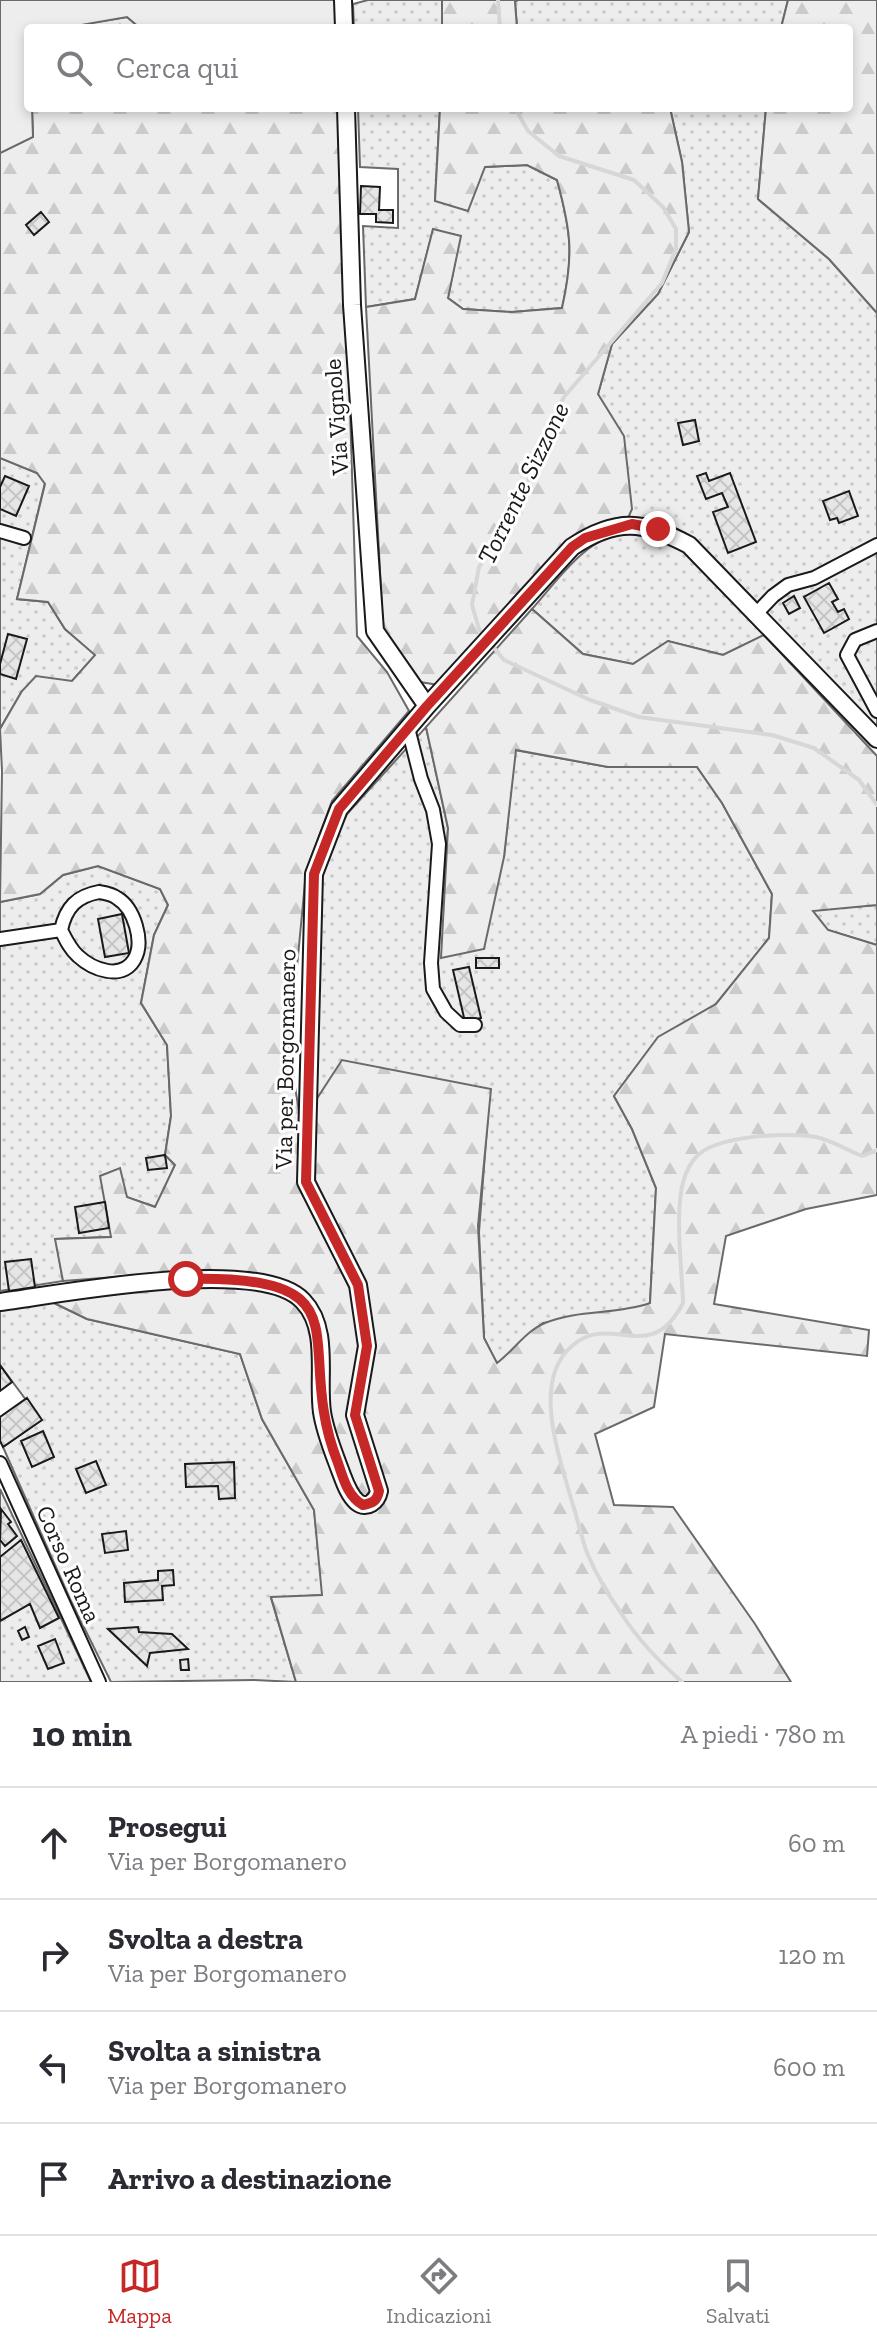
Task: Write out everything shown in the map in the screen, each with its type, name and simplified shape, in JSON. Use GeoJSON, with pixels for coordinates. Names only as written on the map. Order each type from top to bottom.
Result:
{"type":"FeatureCollection","features":[{"type":"Feature","properties":{"kind":"main road"},"geometry":{"type":"LineString","coordinates":[[343,0],[344,24]]}},
{"type":"Feature","properties":{"kind":"main road","name":"Via Vignole"},"geometry":{"type":"LineString","coordinates":[[346,112],[352,305],[375,631],[427,706]]}},
{"type":"Feature","properties":{"kind":"main road","name":"Via per Borgomanero"},"geometry":{"type":"LineString","coordinates":[[0,1302],[186,1279],[230,1278],[286,1288],[302,1299],[313,1314],[318,1330],[322,1410],[326,1432],[345,1481],[351,1494],[363,1505],[372,1503],[377,1499],[378,1486],[355,1415],[367,1346],[358,1285],[306,1182],[314,874],[339,809],[427,706],[572,547],[585,538],[632,524],[658,529],[689,545],[755,615],[874,731]]}},
{"type":"Feature","properties":{"kind":"street"},"geometry":{"type":"LineString","coordinates":[[0,531],[24,538]]}},
{"type":"Feature","properties":{"kind":"street"},"geometry":{"type":"LineString","coordinates":[[755,615],[788,585],[814,578],[877,545]]}},
{"type":"Feature","properties":{"kind":"street"},"geometry":{"type":"LineString","coordinates":[[877,631],[855,640],[847,655],[877,711]]}},
{"type":"Feature","properties":{"kind":"street"},"geometry":{"type":"LineString","coordinates":[[408,728],[421,779],[433,810],[439,844],[431,963],[433,989],[446,1012],[460,1025],[475,1025]]}},
{"type":"Feature","properties":{"kind":"street"},"geometry":{"type":"LineString","coordinates":[[99,892],[116,896],[128,907],[135,925],[138,942],[135,960],[125,969],[109,972],[94,967],[79,958],[67,944],[61,930],[71,905],[84,895],[99,892]]}},
{"type":"Feature","properties":{"kind":"street"},"geometry":{"type":"LineString","coordinates":[[0,939],[61,930]]}},
{"type":"Feature","properties":{"kind":"street","name":"Corso Roma"},"geometry":{"type":"LineString","coordinates":[[0,1463],[99,1682]]}},
{"type":"Feature","properties":{"kind":"green space"},"geometry":{"type":"Polygon","coordinates":[[[0,0],[342,0],[343,24],[135,24],[127,17],[87,24],[24,24],[24,112],[32,112],[33,137],[0,153],[0,0]]]}},
{"type":"Feature","properties":{"kind":"green space"},"geometry":{"type":"Polygon","coordinates":[[[368,0],[442,0],[442,24],[354,24],[353,4],[368,0]]]}},
{"type":"Feature","properties":{"kind":"green space"},"geometry":{"type":"Polygon","coordinates":[[[442,0],[518,0],[515,2],[517,24],[442,24],[442,0]]]}},
{"type":"Feature","properties":{"kind":"green space"},"geometry":{"type":"Polygon","coordinates":[[[788,0],[782,24],[517,24],[515,1],[788,0]]]}},
{"type":"Feature","properties":{"kind":"green space"},"geometry":{"type":"Polygon","coordinates":[[[788,0],[877,0],[877,313],[829,259],[758,199],[766,112],[853,112],[853,24],[782,24],[788,0]]]}},
{"type":"Feature","properties":{"kind":"green space"},"geometry":{"type":"Polygon","coordinates":[[[127,17],[135,24],[84,24],[127,17]]]}},
{"type":"Feature","properties":{"kind":"green space"},"geometry":{"type":"Polygon","coordinates":[[[32,112],[345,112],[347,310],[357,636],[387,672],[409,711],[332,801],[306,872],[289,1051],[301,1123],[342,1060],[491,1089],[478,1226],[484,1338],[497,1363],[545,1323],[650,1303],[656,1188],[632,1129],[614,1096],[658,1037],[716,1004],[769,938],[772,894],[722,803],[697,767],[608,767],[516,750],[504,857],[484,949],[441,958],[448,828],[426,727],[532,609],[583,654],[633,664],[668,641],[723,655],[764,635],[877,756],[877,905],[813,911],[828,930],[877,945],[877,1195],[806,1209],[726,1236],[714,1304],[869,1330],[867,1356],[665,1334],[654,1407],[595,1434],[614,1505],[673,1507],[755,1624],[791,1682],[296,1682],[271,1597],[322,1595],[314,1510],[262,1419],[240,1354],[87,1319],[52,1302],[190,1285],[207,1270],[63,1281],[55,1239],[111,1237],[100,1176],[120,1168],[127,1197],[155,1207],[175,1165],[165,1155],[171,1116],[167,1045],[141,1003],[154,935],[168,905],[160,889],[98,866],[63,875],[40,894],[0,902],[0,729],[22,691],[36,676],[72,681],[95,655],[65,629],[48,602],[17,599],[45,484],[37,473],[0,458],[0,153],[33,137],[32,112]]]}},
{"type":"Feature","properties":{"kind":"green space"},"geometry":{"type":"Polygon","coordinates":[[[358,112],[440,112],[435,200],[485,167],[527,165],[557,180],[569,244],[562,308],[512,312],[463,309],[448,298],[460,236],[433,230],[415,299],[366,307],[363,226],[398,228],[398,169],[360,167],[358,112]]]}},
{"type":"Feature","properties":{"kind":"green space"},"geometry":{"type":"Polygon","coordinates":[[[440,112],[671,112],[682,162],[689,232],[658,294],[612,344],[598,394],[624,436],[632,509],[628,518],[583,533],[445,686],[420,682],[383,628],[366,307],[415,299],[433,229],[461,236],[448,298],[463,309],[512,312],[562,308],[569,243],[557,180],[527,165],[485,167],[468,211],[435,201],[440,112]]]}},
{"type":"Feature","properties":{"kind":"green space"},"geometry":{"type":"Polygon","coordinates":[[[671,112],[766,112],[758,199],[829,259],[877,313],[877,733],[687,535],[663,521],[628,518],[598,394],[612,344],[658,294],[689,232],[682,162],[671,112]]]}},
{"type":"Feature","properties":{"kind":"green space"},"geometry":{"type":"Polygon","coordinates":[[[0,458],[37,473],[45,483],[17,599],[48,602],[65,629],[96,655],[72,681],[22,691],[0,729],[0,537],[22,543],[0,528],[0,458]]]}},
{"type":"Feature","properties":{"kind":"green space"},"geometry":{"type":"Polygon","coordinates":[[[628,533],[667,539],[686,553],[764,635],[723,655],[668,641],[633,664],[583,654],[532,609],[586,550],[613,536],[628,533]]]}},
{"type":"Feature","properties":{"kind":"green space"},"geometry":{"type":"Polygon","coordinates":[[[426,727],[448,828],[443,892],[504,857],[515,750],[608,767],[697,767],[722,803],[772,894],[769,938],[716,1004],[658,1038],[614,1096],[632,1129],[656,1188],[650,1303],[637,1310],[543,1323],[497,1364],[484,1338],[479,1232],[490,1089],[315,1103],[316,902],[323,862],[347,814],[426,727]]]}},
{"type":"Feature","properties":{"kind":"green space"},"geometry":{"type":"Polygon","coordinates":[[[98,866],[160,889],[168,905],[154,935],[141,1003],[167,1045],[171,1116],[165,1155],[175,1165],[156,1207],[126,1197],[111,1237],[56,1239],[63,1281],[0,1291],[0,902],[40,894],[63,875],[98,866]]]}},
{"type":"Feature","properties":{"kind":"green space"},"geometry":{"type":"Polygon","coordinates":[[[877,905],[877,945],[828,930],[812,910],[877,905]]]}},
{"type":"Feature","properties":{"kind":"green space"},"geometry":{"type":"Polygon","coordinates":[[[52,1302],[87,1319],[240,1354],[262,1419],[314,1510],[323,1595],[271,1598],[296,1682],[111,1682],[70,1599],[3,1447],[41,1420],[0,1365],[0,1309],[52,1302]]]}},
{"type":"Feature","properties":{"kind":"green space"},"geometry":{"type":"Polygon","coordinates":[[[0,1489],[91,1682],[0,1682],[0,1489]]]}},
{"type":"Feature","properties":{"kind":"building"},"geometry":{"type":"Polygon","coordinates":[[[361,186],[380,187],[379,210],[393,210],[393,223],[376,222],[376,214],[360,214],[361,186]]]}},
{"type":"Feature","properties":{"kind":"building"},"geometry":{"type":"Polygon","coordinates":[[[41,212],[49,222],[34,235],[26,225],[41,212]]]}},
{"type":"Feature","properties":{"kind":"building"},"geometry":{"type":"Polygon","coordinates":[[[695,420],[699,441],[683,445],[678,423],[695,420]]]}},
{"type":"Feature","properties":{"kind":"building"},"geometry":{"type":"Polygon","coordinates":[[[706,473],[709,481],[730,473],[756,542],[728,553],[713,512],[728,507],[722,493],[706,499],[697,476],[706,473]]]}},
{"type":"Feature","properties":{"kind":"building"},"geometry":{"type":"Polygon","coordinates":[[[5,476],[29,486],[16,516],[0,509],[0,487],[5,476]]]}},
{"type":"Feature","properties":{"kind":"building"},"geometry":{"type":"Polygon","coordinates":[[[849,491],[858,516],[839,523],[837,518],[830,520],[823,501],[849,491]]]}},
{"type":"Feature","properties":{"kind":"building"},"geometry":{"type":"Polygon","coordinates":[[[829,583],[838,599],[832,602],[838,612],[844,609],[849,619],[824,633],[804,597],[829,583]]]}},
{"type":"Feature","properties":{"kind":"building"},"geometry":{"type":"Polygon","coordinates":[[[794,596],[800,608],[789,614],[783,603],[794,596]]]}},
{"type":"Feature","properties":{"kind":"building"},"geometry":{"type":"Polygon","coordinates":[[[8,634],[27,639],[16,679],[0,674],[8,634]]]}},
{"type":"Feature","properties":{"kind":"building"},"geometry":{"type":"Polygon","coordinates":[[[122,914],[129,953],[105,957],[98,919],[122,914]]]}},
{"type":"Feature","properties":{"kind":"building"},"geometry":{"type":"Polygon","coordinates":[[[476,958],[499,958],[499,968],[476,968],[476,958]]]}},
{"type":"Feature","properties":{"kind":"building"},"geometry":{"type":"Polygon","coordinates":[[[469,967],[481,1018],[465,1022],[453,970],[469,967]]]}},
{"type":"Feature","properties":{"kind":"building"},"geometry":{"type":"Polygon","coordinates":[[[165,1155],[167,1168],[148,1170],[146,1158],[165,1155]]]}},
{"type":"Feature","properties":{"kind":"building"},"geometry":{"type":"Polygon","coordinates":[[[105,1202],[109,1228],[79,1233],[75,1207],[105,1202]]]}},
{"type":"Feature","properties":{"kind":"building"},"geometry":{"type":"Polygon","coordinates":[[[31,1259],[35,1287],[9,1291],[5,1262],[31,1259]]]}},
{"type":"Feature","properties":{"kind":"building"},"geometry":{"type":"Polygon","coordinates":[[[0,1365],[12,1382],[0,1391],[0,1365]]]}},
{"type":"Feature","properties":{"kind":"building"},"geometry":{"type":"Polygon","coordinates":[[[27,1398],[42,1420],[3,1447],[0,1417],[27,1398]]]}},
{"type":"Feature","properties":{"kind":"building"},"geometry":{"type":"Polygon","coordinates":[[[43,1431],[54,1457],[32,1467],[21,1441],[43,1431]]]}},
{"type":"Feature","properties":{"kind":"building"},"geometry":{"type":"Polygon","coordinates":[[[96,1461],[106,1485],[86,1493],[76,1469],[96,1461]]]}},
{"type":"Feature","properties":{"kind":"building"},"geometry":{"type":"Polygon","coordinates":[[[234,1462],[235,1498],[219,1499],[218,1486],[186,1487],[185,1464],[234,1462]]]}},
{"type":"Feature","properties":{"kind":"building"},"geometry":{"type":"Polygon","coordinates":[[[1,1509],[17,1536],[5,1546],[0,1540],[1,1509]]]}},
{"type":"Feature","properties":{"kind":"building"},"geometry":{"type":"Polygon","coordinates":[[[126,1531],[128,1550],[105,1553],[102,1534],[126,1531]]]}},
{"type":"Feature","properties":{"kind":"building"},"geometry":{"type":"Polygon","coordinates":[[[21,1540],[59,1618],[40,1628],[30,1604],[0,1621],[0,1557],[21,1540]]]}},
{"type":"Feature","properties":{"kind":"building"},"geometry":{"type":"Polygon","coordinates":[[[173,1570],[174,1585],[162,1586],[163,1600],[125,1602],[124,1583],[158,1580],[158,1571],[173,1570]]]}},
{"type":"Feature","properties":{"kind":"building"},"geometry":{"type":"Polygon","coordinates":[[[25,1627],[29,1637],[22,1640],[18,1631],[25,1627]]]}},
{"type":"Feature","properties":{"kind":"building"},"geometry":{"type":"Polygon","coordinates":[[[138,1627],[139,1632],[172,1634],[188,1649],[150,1653],[147,1666],[108,1629],[138,1627]]]}},
{"type":"Feature","properties":{"kind":"building"},"geometry":{"type":"Polygon","coordinates":[[[55,1639],[64,1663],[48,1669],[38,1646],[55,1639]]]}},
{"type":"Feature","properties":{"kind":"building"},"geometry":{"type":"Polygon","coordinates":[[[188,1659],[189,1670],[181,1670],[180,1660],[188,1659]]]}},
{"type":"Feature","properties":{"kind":"waterway","name":"Torrente Sizzone"},"geometry":{"type":"LineString","coordinates":[[498,0],[500,24]]}},
{"type":"Feature","properties":{"kind":"waterway","name":"Torrente Sizzone"},"geometry":{"type":"LineString","coordinates":[[485,637],[479,629],[472,605],[479,567],[512,517],[525,490],[540,442],[564,397],[662,283],[676,249],[676,229],[663,207],[634,180],[559,156],[528,131],[517,112]]}},
{"type":"Feature","properties":{"kind":"waterway","name":"Torrente Sizzone"},"geometry":{"type":"LineString","coordinates":[[491,644],[504,660],[590,700],[639,717],[772,735],[814,748],[859,780],[877,805]]}},
{"type":"Feature","properties":{"kind":"waterway","name":"Torrente Sizzone"},"geometry":{"type":"LineString","coordinates":[[682,1682],[634,1632],[607,1592],[588,1555],[556,1442],[552,1420],[553,1378],[560,1360],[573,1345],[588,1336],[644,1336],[657,1332],[670,1322],[683,1303],[679,1223],[681,1192],[685,1176],[696,1157],[719,1144],[735,1140],[788,1135],[822,1138],[862,1156],[877,1150]]}},
{"type":"Feature","properties":{"kind":"route"},"geometry":{"type":"LineString","coordinates":[[186,1279],[230,1278],[270,1283],[286,1288],[302,1299],[313,1314],[318,1330],[322,1410],[335,1457],[357,1501],[363,1505],[377,1499],[379,1491],[355,1415],[367,1346],[358,1285],[306,1182],[314,874],[339,809],[427,706],[572,547],[585,538],[632,524],[658,529]]}}]}
